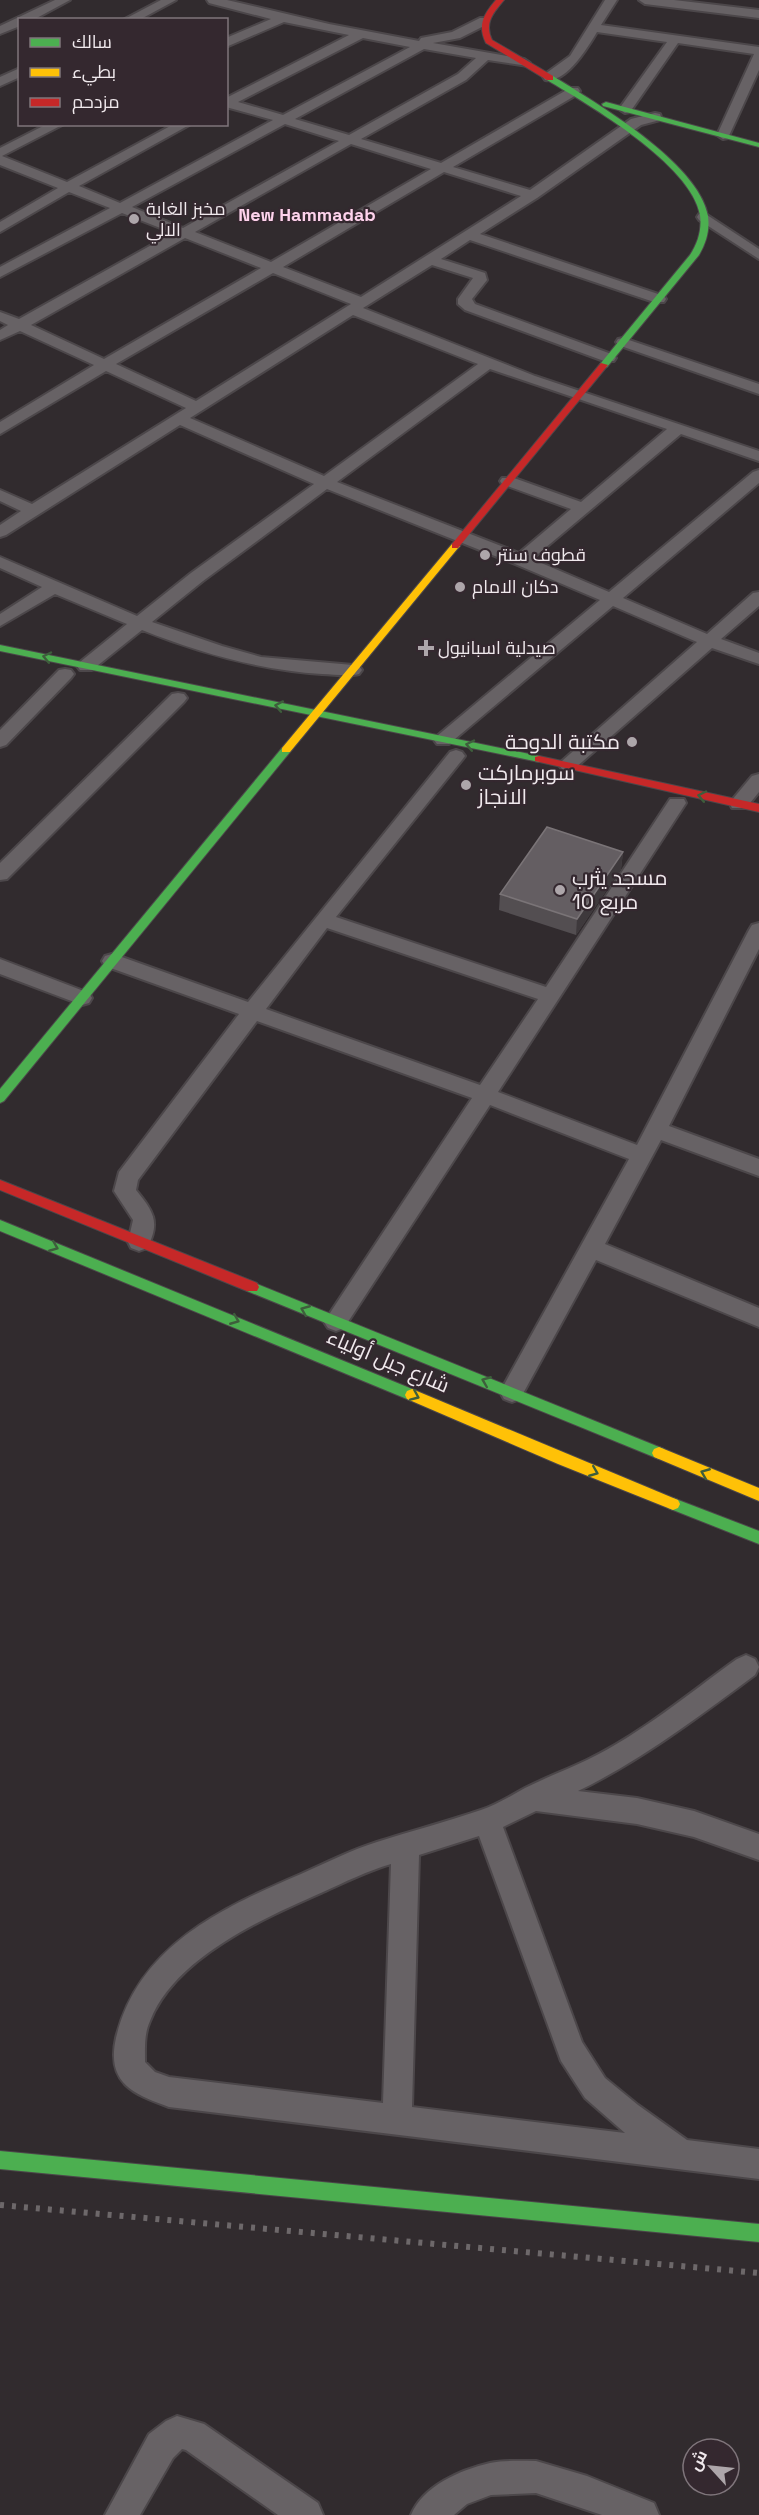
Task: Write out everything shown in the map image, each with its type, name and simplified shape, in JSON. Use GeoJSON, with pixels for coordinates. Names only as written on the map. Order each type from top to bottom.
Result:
{"type":"FeatureCollection","features":[{"type":"Feature","properties":{"kind":"street"},"geometry":{"type":"LineString","coordinates":[[25,18],[64,0]]}},
{"type":"Feature","properties":{"kind":"street"},"geometry":{"type":"LineString","coordinates":[[133,18],[170,0]]}},
{"type":"Feature","properties":{"kind":"street"},"geometry":{"type":"LineString","coordinates":[[213,0],[280,19],[524,63]]}},
{"type":"Feature","properties":{"kind":"street"},"geometry":{"type":"LineString","coordinates":[[549,77],[575,58],[611,0]]}},
{"type":"Feature","properties":{"kind":"street"},"geometry":{"type":"LineString","coordinates":[[645,0],[759,14]]}},
{"type":"Feature","properties":{"kind":"street"},"geometry":{"type":"LineString","coordinates":[[0,1098],[623,342],[699,246],[705,233],[704,217],[698,200],[682,177],[660,153],[588,99],[524,63],[489,40],[483,28],[483,21],[495,1]]}},
{"type":"Feature","properties":{"kind":"street"},"geometry":{"type":"LineString","coordinates":[[142,13],[157,18]]}},
{"type":"Feature","properties":{"kind":"street"},"geometry":{"type":"LineString","coordinates":[[228,41],[280,19]]}},
{"type":"Feature","properties":{"kind":"street"},"geometry":{"type":"LineString","coordinates":[[406,42],[450,36],[483,21]]}},
{"type":"Feature","properties":{"kind":"street"},"geometry":{"type":"LineString","coordinates":[[3,35],[18,22]]}},
{"type":"Feature","properties":{"kind":"street"},"geometry":{"type":"LineString","coordinates":[[595,28],[759,51]]}},
{"type":"Feature","properties":{"kind":"street"},"geometry":{"type":"LineString","coordinates":[[228,101],[359,34]]}},
{"type":"Feature","properties":{"kind":"street"},"geometry":{"type":"LineString","coordinates":[[625,109],[675,39]]}},
{"type":"Feature","properties":{"kind":"street"},"geometry":{"type":"LineString","coordinates":[[0,273],[422,45]]}},
{"type":"Feature","properties":{"kind":"street"},"geometry":{"type":"LineString","coordinates":[[0,336],[462,77],[486,56]]}},
{"type":"Feature","properties":{"kind":"street"},"geometry":{"type":"LineString","coordinates":[[723,135],[759,56]]}},
{"type":"Feature","properties":{"kind":"street"},"geometry":{"type":"LineString","coordinates":[[0,82],[18,73]]}},
{"type":"Feature","properties":{"kind":"street"},"geometry":{"type":"LineString","coordinates":[[0,429],[106,364],[574,91]]}},
{"type":"Feature","properties":{"kind":"street"},"geometry":{"type":"LineString","coordinates":[[588,99],[759,145]]}},
{"type":"Feature","properties":{"kind":"street"},"geometry":{"type":"LineString","coordinates":[[228,102],[532,195]]}},
{"type":"Feature","properties":{"kind":"street"},"geometry":{"type":"LineString","coordinates":[[0,532],[532,195],[630,129],[636,122],[655,117]]}},
{"type":"Feature","properties":{"kind":"street"},"geometry":{"type":"LineString","coordinates":[[0,153],[54,126]]}},
{"type":"Feature","properties":{"kind":"street"},"geometry":{"type":"LineString","coordinates":[[0,228],[68,187],[181,126]]}},
{"type":"Feature","properties":{"kind":"street"},"geometry":{"type":"LineString","coordinates":[[0,160],[271,267],[488,363],[759,456]]}},
{"type":"Feature","properties":{"kind":"street"},"geometry":{"type":"LineString","coordinates":[[704,217],[759,255]]}},
{"type":"Feature","properties":{"kind":"street"},"geometry":{"type":"LineString","coordinates":[[469,235],[658,299]]}},
{"type":"Feature","properties":{"kind":"street"},"geometry":{"type":"LineString","coordinates":[[428,259],[480,276],[480,280],[465,299],[465,304],[470,308],[609,358]]}},
{"type":"Feature","properties":{"kind":"street"},"geometry":{"type":"LineString","coordinates":[[0,316],[197,407]]}},
{"type":"Feature","properties":{"kind":"street"},"geometry":{"type":"LineString","coordinates":[[623,342],[752,387],[759,373]]}},
{"type":"Feature","properties":{"kind":"street"},"geometry":{"type":"LineString","coordinates":[[86,666],[197,577],[488,363]]}},
{"type":"Feature","properties":{"kind":"street"},"geometry":{"type":"LineString","coordinates":[[179,419],[326,483],[521,560],[709,641],[759,659]]}},
{"type":"Feature","properties":{"kind":"street"},"geometry":{"type":"LineString","coordinates":[[521,560],[580,507],[677,429]]}},
{"type":"Feature","properties":{"kind":"street"},"geometry":{"type":"LineString","coordinates":[[443,740],[759,475]]}},
{"type":"Feature","properties":{"kind":"street"},"geometry":{"type":"LineString","coordinates":[[508,481],[580,507]]}},
{"type":"Feature","properties":{"kind":"street"},"geometry":{"type":"LineString","coordinates":[[0,495],[33,511]]}},
{"type":"Feature","properties":{"kind":"street"},"geometry":{"type":"LineString","coordinates":[[0,562],[141,623],[250,660],[295,667],[353,670]]}},
{"type":"Feature","properties":{"kind":"street"},"geometry":{"type":"LineString","coordinates":[[0,621],[54,587]]}},
{"type":"Feature","properties":{"kind":"street"},"geometry":{"type":"LineString","coordinates":[[568,765],[759,597]]}},
{"type":"Feature","properties":{"kind":"street"},"geometry":{"type":"LineString","coordinates":[[0,648],[314,719],[462,758],[323,920],[164,1126],[127,1178],[125,1191],[145,1219],[146,1226],[139,1242]]}},
{"type":"Feature","properties":{"kind":"street"},"geometry":{"type":"LineString","coordinates":[[0,660],[178,698],[443,740],[568,765],[759,808]]}},
{"type":"Feature","properties":{"kind":"street"},"geometry":{"type":"LineString","coordinates":[[0,741],[65,674]]}},
{"type":"Feature","properties":{"kind":"street"},"geometry":{"type":"LineString","coordinates":[[0,874],[178,698]]}},
{"type":"Feature","properties":{"kind":"street"},"geometry":{"type":"LineString","coordinates":[[739,804],[759,780]]}},
{"type":"Feature","properties":{"kind":"street"},"geometry":{"type":"LineString","coordinates":[[587,784],[759,820]]}},
{"type":"Feature","properties":{"kind":"street"},"geometry":{"type":"LineString","coordinates":[[336,1322],[676,803]]}},
{"type":"Feature","properties":{"kind":"street"},"geometry":{"type":"LineString","coordinates":[[323,920],[550,996]]}},
{"type":"Feature","properties":{"kind":"street"},"geometry":{"type":"LineString","coordinates":[[512,1392],[656,1130],[759,930]]}},
{"type":"Feature","properties":{"kind":"street"},"geometry":{"type":"LineString","coordinates":[[112,961],[485,1095],[642,1155]]}},
{"type":"Feature","properties":{"kind":"street"},"geometry":{"type":"LineString","coordinates":[[0,966],[82,998]]}},
{"type":"Feature","properties":{"kind":"street"},"geometry":{"type":"LineString","coordinates":[[656,1130],[759,1168]]}},
{"type":"Feature","properties":{"kind":"street","name":"شارع جبل أولياء"},"geometry":{"type":"LineString","coordinates":[[0,1185],[512,1392],[759,1495]]}},
{"type":"Feature","properties":{"kind":"street","name":"شارع جبل أولياء"},"geometry":{"type":"LineString","coordinates":[[0,1225],[332,1360],[563,1460],[759,1538]]}},
{"type":"Feature","properties":{"kind":"street"},"geometry":{"type":"LineString","coordinates":[[591,1248],[759,1318]]}},
{"type":"Feature","properties":{"kind":"street"},"geometry":{"type":"LineString","coordinates":[[746,1666],[646,1739],[600,1767],[487,1821],[374,1856],[269,1902],[220,1927],[180,1958],[152,1988],[136,2017],[130,2042],[130,2068],[146,2084],[169,2092],[397,2118],[759,2164]]}},
{"type":"Feature","properties":{"kind":"street"},"geometry":{"type":"LineString","coordinates":[[533,1798],[637,1812],[694,1824],[759,1847]]}},
{"type":"Feature","properties":{"kind":"street"},"geometry":{"type":"LineString","coordinates":[[487,1821],[571,2050],[595,2088],[627,2116],[681,2154]]}},
{"type":"Feature","properties":{"kind":"street"},"geometry":{"type":"LineString","coordinates":[[397,2118],[405,1847]]}},
{"type":"Feature","properties":{"kind":"street"},"geometry":{"type":"LineString","coordinates":[[0,2160],[759,2233]]}},
{"type":"Feature","properties":{"kind":"street"},"geometry":{"type":"LineString","coordinates":[[122,2515],[161,2446],[177,2432],[194,2434],[306,2515]]}},
{"type":"Feature","properties":{"kind":"street"},"geometry":{"type":"LineString","coordinates":[[428,2515],[457,2491],[491,2479],[536,2476],[587,2492],[642,2515]]}},
{"type":"Feature","properties":{"kind":"building","name":"مسجد يثرب مربع 10"},"geometry":{"type":"Polygon","coordinates":[[[547,827],[623,852],[577,919],[500,894],[547,827]]]}},
{"type":"Feature","properties":{"kind":"railway"},"geometry":{"type":"LineString","coordinates":[[0,2205],[759,2273]]}},
{"type":"Feature","properties":{"kind":"traffic: fast"},"geometry":{"type":"LineString","coordinates":[[550,78],[622,124],[650,145],[674,168],[693,191],[704,215],[703,238],[695,255],[604,365]]}},
{"type":"Feature","properties":{"kind":"traffic: fast"},"geometry":{"type":"LineString","coordinates":[[606,104],[759,145]]}},
{"type":"Feature","properties":{"kind":"traffic: fast"},"geometry":{"type":"LineString","coordinates":[[0,648],[539,759]]}},
{"type":"Feature","properties":{"kind":"traffic: fast"},"geometry":{"type":"LineString","coordinates":[[0,1098],[286,750]]}},
{"type":"Feature","properties":{"kind":"traffic: fast"},"geometry":{"type":"LineString","coordinates":[[0,1225],[412,1395]]}},
{"type":"Feature","properties":{"kind":"traffic: fast"},"geometry":{"type":"LineString","coordinates":[[252,1287],[659,1453]]}},
{"type":"Feature","properties":{"kind":"traffic: fast"},"geometry":{"type":"LineString","coordinates":[[673,1504],[759,1538]]}},
{"type":"Feature","properties":{"kind":"traffic: fast"},"geometry":{"type":"LineString","coordinates":[[0,2160],[759,2233]]}},
{"type":"Feature","properties":{"kind":"traffic: slow"},"geometry":{"type":"LineString","coordinates":[[286,750],[455,546]]}},
{"type":"Feature","properties":{"kind":"traffic: slow"},"geometry":{"type":"LineString","coordinates":[[412,1395],[673,1504]]}},
{"type":"Feature","properties":{"kind":"traffic: slow"},"geometry":{"type":"LineString","coordinates":[[659,1453],[759,1495]]}},
{"type":"Feature","properties":{"kind":"traffic: jam"},"geometry":{"type":"LineString","coordinates":[[500,0],[486,19],[485,29],[489,41],[550,78]]}},
{"type":"Feature","properties":{"kind":"traffic: jam"},"geometry":{"type":"LineString","coordinates":[[455,546],[604,365]]}},
{"type":"Feature","properties":{"kind":"traffic: jam"},"geometry":{"type":"LineString","coordinates":[[539,759],[759,808]]}},
{"type":"Feature","properties":{"kind":"traffic: jam"},"geometry":{"type":"LineString","coordinates":[[0,1185],[252,1287]]}},
{"type":"Feature","properties":{"kind":"place","name":"مخبز الغابة الالي"},"geometry":{"type":"Point","coordinates":[134,219]}},
{"type":"Feature","properties":{"kind":"place","name":"قطوف سنتر"},"geometry":{"type":"Point","coordinates":[485,555]}},
{"type":"Feature","properties":{"kind":"place","name":"دكان الامام"},"geometry":{"type":"Point","coordinates":[460,587]}},
{"type":"Feature","properties":{"kind":"place","name":"صيدلية اسبانيول"},"geometry":{"type":"Point","coordinates":[426,648]}},
{"type":"Feature","properties":{"kind":"place","name":"مكتبة الدوحة"},"geometry":{"type":"Point","coordinates":[632,742]}},
{"type":"Feature","properties":{"kind":"place","name":"سوبرماركت الانجاز"},"geometry":{"type":"Point","coordinates":[466,785]}},
{"type":"Feature","properties":{"kind":"place","name":"مسجد يثرب مربع 10"},"geometry":{"type":"Point","coordinates":[560,890]}},
{"type":"Feature","properties":{"kind":"district","name":"New Hammadab"},"geometry":{"type":"Point","coordinates":[307,215]}}]}
